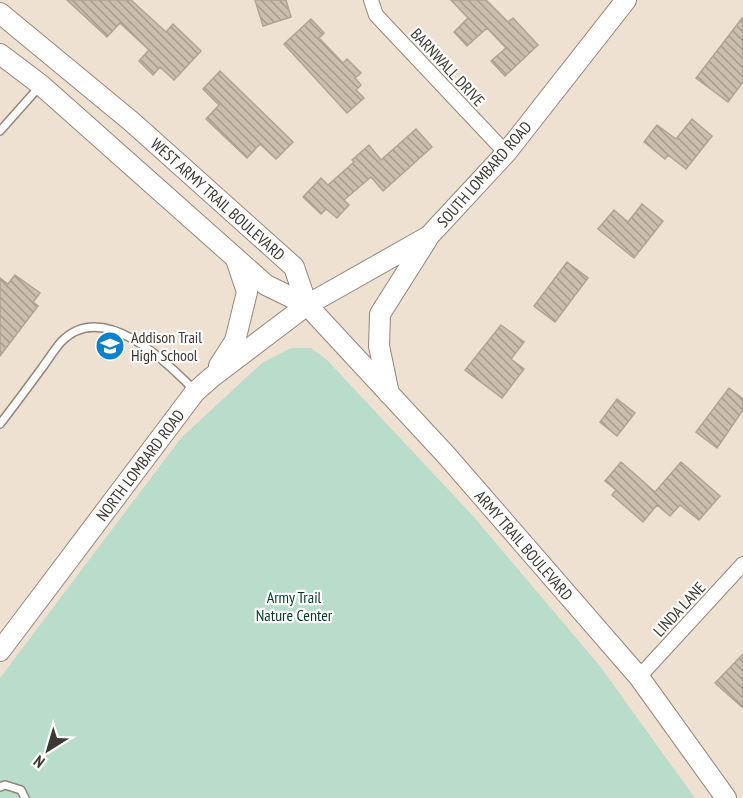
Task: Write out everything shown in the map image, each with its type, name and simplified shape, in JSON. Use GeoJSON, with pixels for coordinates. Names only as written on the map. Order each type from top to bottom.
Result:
{"type":"FeatureCollection","features":[{"type":"Feature","properties":{"kind":"main road","name":"SOUTH LOMBARD ROAD"},"geometry":{"type":"LineString","coordinates":[[307,305],[429,236],[506,153],[626,0]]}},
{"type":"Feature","properties":{"kind":"main road","name":"WEST ARMY TRAIL BOULEVARD"},"geometry":{"type":"LineString","coordinates":[[0,13],[188,171],[294,267],[307,305]]}},
{"type":"Feature","properties":{"kind":"main road","name":"WEST ARMY TRAIL BOULEVARD"},"geometry":{"type":"LineString","coordinates":[[0,54],[41,85],[266,285],[307,305]]}},
{"type":"Feature","properties":{"kind":"main road"},"geometry":{"type":"LineString","coordinates":[[41,85],[61,63]]}},
{"type":"Feature","properties":{"kind":"main road"},"geometry":{"type":"LineString","coordinates":[[389,394],[379,346],[380,314],[429,236]]}},
{"type":"Feature","properties":{"kind":"main road"},"geometry":{"type":"LineString","coordinates":[[212,377],[235,341],[247,292],[235,257]]}},
{"type":"Feature","properties":{"kind":"main road","name":"NORTH LOMBARD ROAD"},"geometry":{"type":"LineString","coordinates":[[0,651],[195,392],[307,305]]}},
{"type":"Feature","properties":{"kind":"main road","name":"ARMY TRAIL BOULEVARD"},"geometry":{"type":"LineString","coordinates":[[307,305],[455,465],[639,677],[726,798]]}},
{"type":"Feature","properties":{"kind":"street","name":"BARNWALL DRIVE"},"geometry":{"type":"LineString","coordinates":[[371,0],[376,15],[506,153]]}},
{"type":"Feature","properties":{"kind":"street","name":"LINDA LANE"},"geometry":{"type":"LineString","coordinates":[[639,677],[743,564]]}},
{"type":"Feature","properties":{"kind":"lane"},"geometry":{"type":"LineString","coordinates":[[0,131],[41,85]]}},
{"type":"Feature","properties":{"kind":"lane"},"geometry":{"type":"LineString","coordinates":[[0,424],[62,341],[81,330],[103,327],[127,335],[171,366],[195,392]]}},
{"type":"Feature","properties":{"kind":"lane"},"geometry":{"type":"LineString","coordinates":[[0,787],[5,785],[21,790],[25,798]]}},
{"type":"Feature","properties":{"kind":"green space","name":"Army Trail Nature Center"},"geometry":{"type":"Polygon","coordinates":[[[291,348],[311,348],[327,360],[473,516],[599,665],[695,798],[0,798],[0,678],[181,438],[262,363],[291,348]]]}},
{"type":"Feature","properties":{"kind":"building"},"geometry":{"type":"Polygon","coordinates":[[[67,0],[131,0],[166,32],[173,24],[201,51],[174,80],[160,67],[153,75],[139,61],[149,50],[120,23],[107,37],[67,0]]]}},
{"type":"Feature","properties":{"kind":"building"},"geometry":{"type":"Polygon","coordinates":[[[255,0],[286,0],[291,17],[263,26],[255,0]]]}},
{"type":"Feature","properties":{"kind":"building"},"geometry":{"type":"Polygon","coordinates":[[[451,0],[486,0],[508,22],[513,18],[538,45],[505,76],[491,61],[506,48],[487,28],[467,46],[454,32],[468,18],[451,0]]]}},
{"type":"Feature","properties":{"kind":"building"},"geometry":{"type":"Polygon","coordinates":[[[743,17],[743,82],[728,102],[696,78],[743,17]]]}},
{"type":"Feature","properties":{"kind":"building"},"geometry":{"type":"Polygon","coordinates":[[[311,19],[324,33],[319,38],[343,63],[347,59],[361,73],[355,78],[361,85],[356,90],[364,98],[347,113],[284,44],[311,19]]]}},
{"type":"Feature","properties":{"kind":"building"},"geometry":{"type":"Polygon","coordinates":[[[220,71],[293,142],[276,159],[260,144],[247,158],[206,119],[219,105],[203,89],[220,71]]]}},
{"type":"Feature","properties":{"kind":"building"},"geometry":{"type":"Polygon","coordinates":[[[692,119],[712,136],[686,169],[668,155],[665,159],[644,142],[657,125],[676,139],[692,119]]]}},
{"type":"Feature","properties":{"kind":"building"},"geometry":{"type":"Polygon","coordinates":[[[416,129],[432,147],[383,191],[371,177],[344,200],[349,205],[337,218],[326,209],[321,214],[303,197],[321,178],[328,185],[369,145],[381,160],[416,129]]]}},
{"type":"Feature","properties":{"kind":"building"},"geometry":{"type":"Polygon","coordinates":[[[642,204],[663,221],[634,258],[598,229],[614,210],[628,222],[642,204]]]}},
{"type":"Feature","properties":{"kind":"building"},"geometry":{"type":"Polygon","coordinates":[[[567,262],[588,278],[555,322],[534,306],[567,262]]]}},
{"type":"Feature","properties":{"kind":"building"},"geometry":{"type":"Polygon","coordinates":[[[15,275],[40,293],[33,302],[38,306],[0,356],[0,278],[8,284],[15,275]]]}},
{"type":"Feature","properties":{"kind":"building"},"geometry":{"type":"Polygon","coordinates":[[[501,325],[524,342],[511,359],[524,369],[502,398],[465,370],[501,325]]]}},
{"type":"Feature","properties":{"kind":"building"},"geometry":{"type":"Polygon","coordinates":[[[729,388],[743,399],[743,410],[717,448],[696,432],[729,388]]]}},
{"type":"Feature","properties":{"kind":"building"},"geometry":{"type":"Polygon","coordinates":[[[617,399],[635,413],[617,436],[600,422],[617,399]]]}},
{"type":"Feature","properties":{"kind":"building"},"geometry":{"type":"Polygon","coordinates":[[[621,462],[655,492],[681,462],[720,496],[699,520],[680,505],[670,516],[657,505],[643,522],[612,495],[616,490],[605,481],[621,462]]]}},
{"type":"Feature","properties":{"kind":"building"},"geometry":{"type":"Polygon","coordinates":[[[743,654],[743,708],[715,683],[743,654]]]}},
{"type":"Feature","properties":{"kind":"place","name":"Addison Trail High School"},"geometry":{"type":"Point","coordinates":[110,346]}}]}
